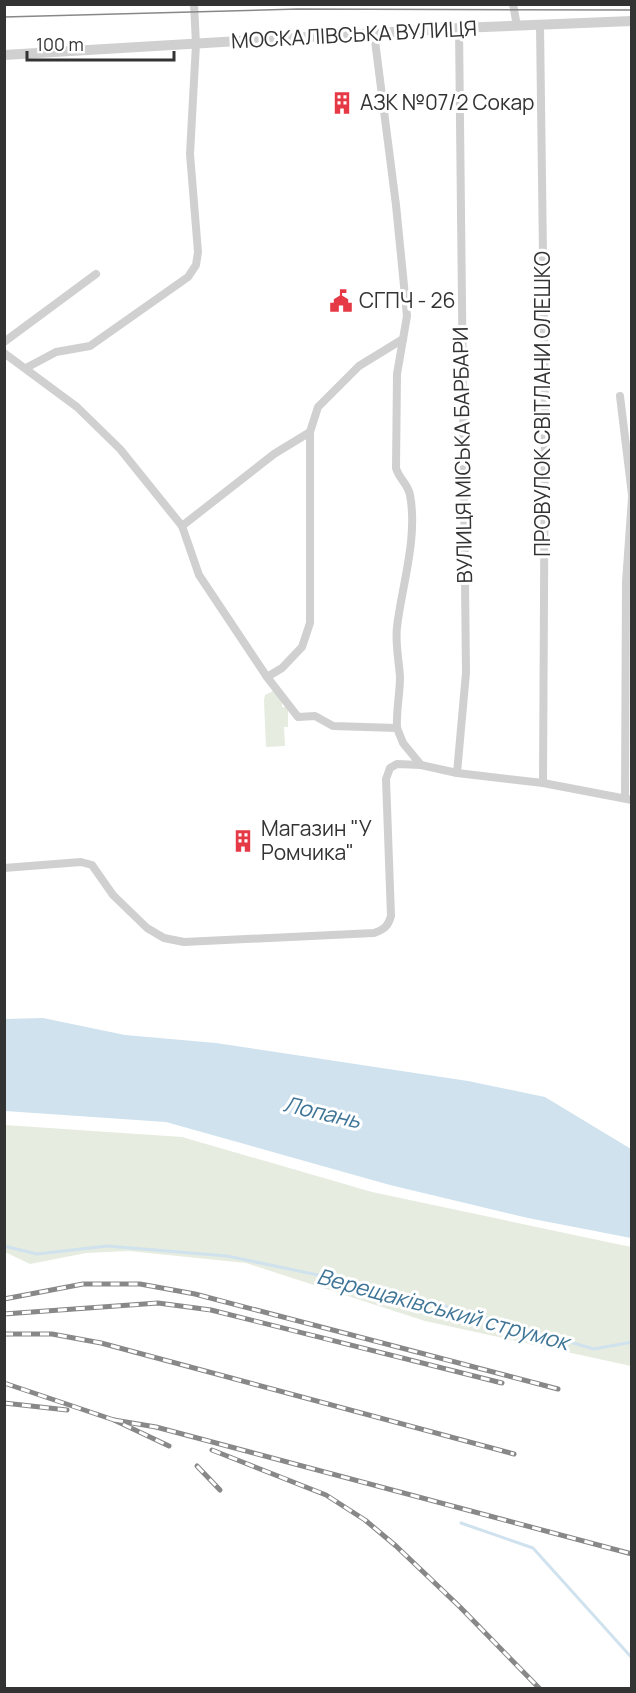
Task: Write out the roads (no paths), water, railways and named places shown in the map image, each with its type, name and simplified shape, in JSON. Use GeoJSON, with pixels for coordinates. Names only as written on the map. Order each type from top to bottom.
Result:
{"type":"FeatureCollection","features":[{"type":"Feature","properties":{"kind":"street"},"geometry":{"type":"LineString","coordinates":[[26,368],[56,352],[90,346],[188,276],[196,265],[198,252],[190,154],[196,44],[194,4]]}},
{"type":"Feature","properties":{"kind":"street"},"geometry":{"type":"LineString","coordinates":[[513,4],[517,26]]}},
{"type":"Feature","properties":{"kind":"street","name":"МОСКАЛІВСЬКА ВУЛИЦЯ"},"geometry":{"type":"LineString","coordinates":[[4,55],[459,28],[632,21]]}},
{"type":"Feature","properties":{"kind":"street","name":"ПРОВУЛОК СВІТЛАНИ ОЛЕШКО"},"geometry":{"type":"LineString","coordinates":[[540,25],[545,410],[543,783]]}},
{"type":"Feature","properties":{"kind":"street","name":"ВУЛИЦЯ МІСЬКА БАРБАРИ"},"geometry":{"type":"LineString","coordinates":[[457,773],[466,673],[459,28]]}},
{"type":"Feature","properties":{"kind":"street"},"geometry":{"type":"LineString","coordinates":[[374,33],[396,205],[407,316],[397,374],[396,468],[398,476],[407,486],[410,495],[411,547],[397,631],[400,682],[396,708],[397,728],[403,743],[421,765]]}},
{"type":"Feature","properties":{"kind":"street"},"geometry":{"type":"LineString","coordinates":[[4,342],[96,274]]}},
{"type":"Feature","properties":{"kind":"street"},"geometry":{"type":"LineString","coordinates":[[267,677],[282,668],[302,647],[310,623],[310,432],[318,406],[359,366],[403,339]]}},
{"type":"Feature","properties":{"kind":"street"},"geometry":{"type":"LineString","coordinates":[[4,353],[77,406],[120,449],[182,526],[199,576],[267,677],[298,717],[315,716],[333,726],[397,728]]}},
{"type":"Feature","properties":{"kind":"street"},"geometry":{"type":"LineString","coordinates":[[4,868],[81,862],[92,865],[113,896],[147,928],[164,938],[184,942],[374,933],[383,930],[388,925],[390,916],[386,779],[390,768],[397,764],[421,765],[457,773],[543,783],[628,799],[629,583],[632,496],[620,396]]}},
{"type":"Feature","properties":{"kind":"street"},"geometry":{"type":"LineString","coordinates":[[182,526],[274,454],[310,432]]}},
{"type":"Feature","properties":{"kind":"water","name":"Лопань"},"geometry":{"type":"Polygon","coordinates":[[[43,1018],[125,1035],[216,1043],[468,1081],[545,1097],[631,1149],[631,1238],[528,1218],[390,1185],[166,1122],[5,1111],[5,1019],[43,1018]]]}},
{"type":"Feature","properties":{"kind":"waterway","name":"Верещаківський струмок"},"geometry":{"type":"LineString","coordinates":[[4,1246],[37,1254],[107,1246],[227,1256],[385,1289],[594,1349],[632,1342]]}},
{"type":"Feature","properties":{"kind":"waterway"},"geometry":{"type":"LineString","coordinates":[[461,1523],[533,1548],[632,1658]]}},
{"type":"Feature","properties":{"kind":"tram line"},"geometry":{"type":"LineString","coordinates":[[4,17],[298,9],[632,10]]}},
{"type":"Feature","properties":{"kind":"railway"},"geometry":{"type":"LineString","coordinates":[[4,1299],[83,1284],[140,1284],[195,1294],[558,1389]]}},
{"type":"Feature","properties":{"kind":"railway"},"geometry":{"type":"LineString","coordinates":[[4,1314],[158,1303],[211,1310],[502,1383]]}},
{"type":"Feature","properties":{"kind":"railway"},"geometry":{"type":"LineString","coordinates":[[4,1334],[52,1334],[101,1343],[514,1454]]}},
{"type":"Feature","properties":{"kind":"railway"},"geometry":{"type":"LineString","coordinates":[[4,1383],[114,1420],[169,1446]]}},
{"type":"Feature","properties":{"kind":"railway"},"geometry":{"type":"LineString","coordinates":[[4,1403],[67,1410]]}},
{"type":"Feature","properties":{"kind":"railway"},"geometry":{"type":"LineString","coordinates":[[114,1420],[156,1427],[632,1554]]}},
{"type":"Feature","properties":{"kind":"railway"},"geometry":{"type":"LineString","coordinates":[[212,1450],[326,1495],[365,1520],[460,1607],[539,1688]]}},
{"type":"Feature","properties":{"kind":"railway"},"geometry":{"type":"LineString","coordinates":[[197,1466],[220,1490]]}},
{"type":"Feature","properties":{"kind":"place","name":"АЗК №07/2 Сокар"},"geometry":{"type":"Point","coordinates":[342,103]}},
{"type":"Feature","properties":{"kind":"place","name":"СГПЧ - 26"},"geometry":{"type":"Point","coordinates":[341,301]}},
{"type":"Feature","properties":{"kind":"place","name":"Магазин \"У Ромчика\""},"geometry":{"type":"Point","coordinates":[243,841]}}]}
